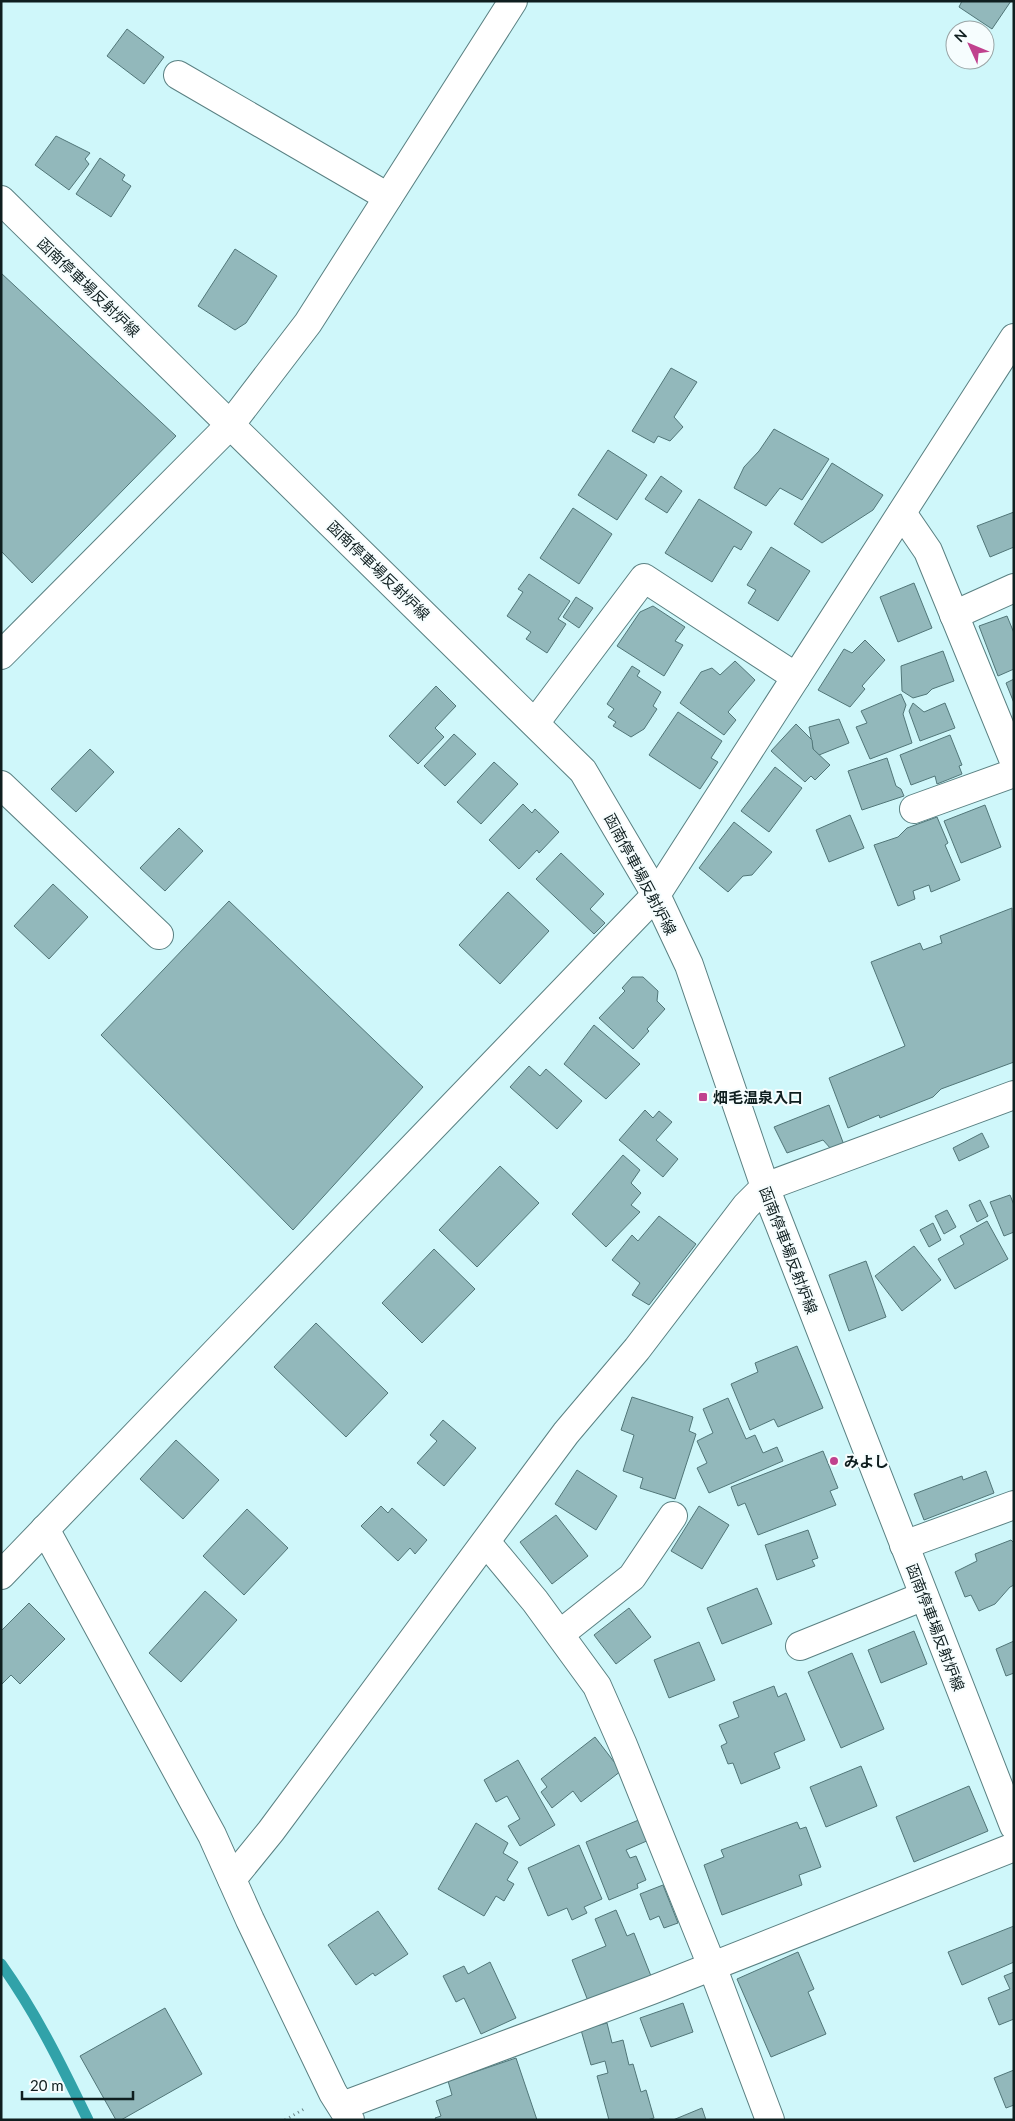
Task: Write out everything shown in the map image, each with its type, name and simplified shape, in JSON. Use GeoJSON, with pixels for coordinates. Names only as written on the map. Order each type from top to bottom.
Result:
{"type":"FeatureCollection","features":[{"type":"Feature","properties":{"kind":"street"},"geometry":{"type":"LineString","coordinates":[[1,655],[230,425],[308,323],[513,1]]}},
{"type":"Feature","properties":{"kind":"street"},"geometry":{"type":"LineString","coordinates":[[178,75],[388,197]]}},
{"type":"Feature","properties":{"kind":"street","name":"函南停車場反射炉線"},"geometry":{"type":"LineString","coordinates":[[1,200],[583,770],[656,895],[688,965],[764,1187],[1014,1826]]}},
{"type":"Feature","properties":{"kind":"street"},"geometry":{"type":"LineString","coordinates":[[1,1575],[656,895],[1014,338]]}},
{"type":"Feature","properties":{"kind":"street"},"geometry":{"type":"LineString","coordinates":[[902,513],[928,551],[1014,761]]}},
{"type":"Feature","properties":{"kind":"street"},"geometry":{"type":"LineString","coordinates":[[534,723],[644,578],[796,677]]}},
{"type":"Feature","properties":{"kind":"street"},"geometry":{"type":"LineString","coordinates":[[954,615],[1014,588]]}},
{"type":"Feature","properties":{"kind":"street"},"geometry":{"type":"LineString","coordinates":[[914,809],[1014,774]]}},
{"type":"Feature","properties":{"kind":"street"},"geometry":{"type":"LineString","coordinates":[[1,786],[159,935]]}},
{"type":"Feature","properties":{"kind":"street"},"geometry":{"type":"LineString","coordinates":[[232,1879],[271,1830],[566,1433],[637,1349],[746,1206],[764,1187],[1014,1095]]}},
{"type":"Feature","properties":{"kind":"street"},"geometry":{"type":"LineString","coordinates":[[904,1545],[1014,1505]]}},
{"type":"Feature","properties":{"kind":"street"},"geometry":{"type":"LineString","coordinates":[[560,1634],[632,1577],[673,1516]]}},
{"type":"Feature","properties":{"kind":"street"},"geometry":{"type":"LineString","coordinates":[[45,1529],[212,1835],[329,2084],[346,2113],[1014,1847]]}},
{"type":"Feature","properties":{"kind":"street"},"geometry":{"type":"LineString","coordinates":[[486,1542],[500,1556],[560,1634],[589,1674],[601,1695],[627,1754],[712,1966],[770,2120]]}},
{"type":"Feature","properties":{"kind":"street"},"geometry":{"type":"LineString","coordinates":[[800,1646],[924,1596]]}},
{"type":"Feature","properties":{"kind":"building"},"geometry":{"type":"Polygon","coordinates":[[[962,1],[1011,1],[995,25],[995,20],[978,20],[959,7],[962,1]]]}},
{"type":"Feature","properties":{"kind":"building"},"geometry":{"type":"Polygon","coordinates":[[[127,29],[164,57],[144,84],[107,56],[127,29]]]}},
{"type":"Feature","properties":{"kind":"building"},"geometry":{"type":"Polygon","coordinates":[[[56,136],[90,153],[85,159],[89,164],[69,190],[35,165],[56,136]]]}},
{"type":"Feature","properties":{"kind":"building"},"geometry":{"type":"Polygon","coordinates":[[[100,158],[125,175],[122,180],[131,186],[111,217],[76,194],[100,158]]]}},
{"type":"Feature","properties":{"kind":"building"},"geometry":{"type":"Polygon","coordinates":[[[235,249],[277,276],[246,323],[235,330],[198,306],[235,249]]]}},
{"type":"Feature","properties":{"kind":"building"},"geometry":{"type":"Polygon","coordinates":[[[1,273],[176,436],[32,583],[1,551],[1,273]]]}},
{"type":"Feature","properties":{"kind":"building"},"geometry":{"type":"Polygon","coordinates":[[[671,368],[697,382],[674,417],[683,427],[670,441],[658,436],[654,443],[632,431],[671,368]]]}},
{"type":"Feature","properties":{"kind":"building"},"geometry":{"type":"Polygon","coordinates":[[[774,429],[829,459],[802,500],[780,488],[766,506],[734,488],[744,467],[759,451],[774,429]]]}},
{"type":"Feature","properties":{"kind":"building"},"geometry":{"type":"Polygon","coordinates":[[[608,450],[647,475],[617,520],[578,495],[608,450]]]}},
{"type":"Feature","properties":{"kind":"building"},"geometry":{"type":"Polygon","coordinates":[[[832,463],[883,495],[873,510],[822,543],[794,524],[832,463]]]}},
{"type":"Feature","properties":{"kind":"building"},"geometry":{"type":"Polygon","coordinates":[[[661,476],[682,491],[667,513],[645,499],[661,476]]]}},
{"type":"Feature","properties":{"kind":"building"},"geometry":{"type":"Polygon","coordinates":[[[699,499],[752,532],[741,550],[734,546],[712,582],[665,553],[699,499]]]}},
{"type":"Feature","properties":{"kind":"building"},"geometry":{"type":"Polygon","coordinates":[[[573,508],[612,534],[579,584],[540,558],[573,508]]]}},
{"type":"Feature","properties":{"kind":"building"},"geometry":{"type":"Polygon","coordinates":[[[1014,512],[1014,547],[990,557],[977,526],[1014,512]]]}},
{"type":"Feature","properties":{"kind":"building"},"geometry":{"type":"Polygon","coordinates":[[[771,547],[810,571],[778,621],[748,603],[756,590],[747,585],[771,547]]]}},
{"type":"Feature","properties":{"kind":"building"},"geometry":{"type":"Polygon","coordinates":[[[529,574],[570,601],[558,619],[566,624],[547,653],[526,639],[531,632],[507,616],[523,592],[518,589],[529,574]]]}},
{"type":"Feature","properties":{"kind":"building"},"geometry":{"type":"Polygon","coordinates":[[[914,583],[932,628],[898,642],[880,597],[914,583]]]}},
{"type":"Feature","properties":{"kind":"building"},"geometry":{"type":"Polygon","coordinates":[[[576,597],[593,608],[579,628],[563,617],[576,597]]]}},
{"type":"Feature","properties":{"kind":"building"},"geometry":{"type":"Polygon","coordinates":[[[653,606],[685,627],[675,641],[683,645],[664,676],[617,646],[640,612],[653,606]]]}},
{"type":"Feature","properties":{"kind":"building"},"geometry":{"type":"Polygon","coordinates":[[[1007,616],[1014,633],[1014,669],[998,676],[979,626],[1007,616]]]}},
{"type":"Feature","properties":{"kind":"building"},"geometry":{"type":"Polygon","coordinates":[[[865,640],[885,660],[862,686],[865,689],[850,707],[818,690],[844,649],[852,653],[865,640]]]}},
{"type":"Feature","properties":{"kind":"building"},"geometry":{"type":"Polygon","coordinates":[[[943,651],[954,681],[932,689],[927,694],[913,698],[902,691],[901,666],[943,651]]]}},
{"type":"Feature","properties":{"kind":"building"},"geometry":{"type":"Polygon","coordinates":[[[735,661],[755,680],[728,712],[736,720],[724,735],[680,703],[701,672],[712,668],[720,675],[735,661]]]}},
{"type":"Feature","properties":{"kind":"building"},"geometry":{"type":"Polygon","coordinates":[[[632,666],[640,671],[637,676],[661,692],[653,706],[657,709],[644,729],[631,737],[613,726],[616,722],[608,717],[614,709],[607,704],[632,666]]]}},
{"type":"Feature","properties":{"kind":"building"},"geometry":{"type":"Polygon","coordinates":[[[1014,679],[1014,703],[1006,683],[1014,679]]]}},
{"type":"Feature","properties":{"kind":"building"},"geometry":{"type":"Polygon","coordinates":[[[436,686],[456,706],[435,728],[444,737],[418,764],[389,736],[436,686]]]}},
{"type":"Feature","properties":{"kind":"building"},"geometry":{"type":"Polygon","coordinates":[[[901,694],[906,705],[903,714],[912,743],[870,759],[856,727],[867,723],[861,711],[901,694]]]}},
{"type":"Feature","properties":{"kind":"building"},"geometry":{"type":"Polygon","coordinates":[[[913,703],[924,712],[945,703],[955,728],[920,741],[909,711],[913,703]]]}},
{"type":"Feature","properties":{"kind":"building"},"geometry":{"type":"Polygon","coordinates":[[[678,712],[722,741],[711,758],[718,762],[700,789],[649,755],[678,712]]]}},
{"type":"Feature","properties":{"kind":"building"},"geometry":{"type":"Polygon","coordinates":[[[839,719],[849,743],[819,755],[813,749],[809,727],[839,719]]]}},
{"type":"Feature","properties":{"kind":"building"},"geometry":{"type":"Polygon","coordinates":[[[796,724],[812,740],[813,749],[830,765],[815,780],[811,776],[805,782],[771,751],[796,724]]]}},
{"type":"Feature","properties":{"kind":"building"},"geometry":{"type":"Polygon","coordinates":[[[454,734],[476,754],[445,786],[424,766],[454,734]]]}},
{"type":"Feature","properties":{"kind":"building"},"geometry":{"type":"Polygon","coordinates":[[[950,735],[962,765],[959,766],[962,774],[937,784],[935,776],[911,785],[900,755],[950,735]]]}},
{"type":"Feature","properties":{"kind":"building"},"geometry":{"type":"Polygon","coordinates":[[[90,749],[114,772],[76,812],[51,789],[90,749]]]}},
{"type":"Feature","properties":{"kind":"building"},"geometry":{"type":"Polygon","coordinates":[[[887,758],[896,786],[901,789],[904,796],[862,810],[848,771],[887,758]]]}},
{"type":"Feature","properties":{"kind":"building"},"geometry":{"type":"Polygon","coordinates":[[[494,762],[518,784],[481,824],[457,802],[494,762]]]}},
{"type":"Feature","properties":{"kind":"building"},"geometry":{"type":"Polygon","coordinates":[[[775,767],[802,788],[769,832],[741,811],[775,767]]]}},
{"type":"Feature","properties":{"kind":"building"},"geometry":{"type":"Polygon","coordinates":[[[523,804],[532,813],[535,809],[559,832],[539,853],[537,850],[519,869],[489,840],[523,804]]]}},
{"type":"Feature","properties":{"kind":"building"},"geometry":{"type":"Polygon","coordinates":[[[985,805],[1001,847],[961,863],[944,821],[985,805]]]}},
{"type":"Feature","properties":{"kind":"building"},"geometry":{"type":"Polygon","coordinates":[[[850,815],[864,848],[829,862],[816,830],[850,815]]]}},
{"type":"Feature","properties":{"kind":"building"},"geometry":{"type":"Polygon","coordinates":[[[937,817],[948,843],[945,845],[960,880],[931,892],[929,885],[913,891],[915,899],[898,906],[874,845],[898,837],[907,828],[937,817]]]}},
{"type":"Feature","properties":{"kind":"building"},"geometry":{"type":"Polygon","coordinates":[[[734,822],[772,852],[752,875],[743,876],[728,892],[699,868],[734,822]]]}},
{"type":"Feature","properties":{"kind":"building"},"geometry":{"type":"Polygon","coordinates":[[[179,828],[203,851],[165,891],[140,868],[179,828]]]}},
{"type":"Feature","properties":{"kind":"building"},"geometry":{"type":"Polygon","coordinates":[[[561,853],[604,894],[590,909],[605,923],[594,934],[536,879],[561,853]]]}},
{"type":"Feature","properties":{"kind":"building"},"geometry":{"type":"Polygon","coordinates":[[[53,884],[88,917],[49,959],[14,926],[53,884]]]}},
{"type":"Feature","properties":{"kind":"building"},"geometry":{"type":"Polygon","coordinates":[[[508,892],[549,931],[500,984],[459,945],[508,892]]]}},
{"type":"Feature","properties":{"kind":"building"},"geometry":{"type":"Polygon","coordinates":[[[229,901],[423,1087],[293,1230],[101,1035],[229,901]]]}},
{"type":"Feature","properties":{"kind":"building"},"geometry":{"type":"Polygon","coordinates":[[[1012,908],[1014,1062],[941,1089],[933,1097],[880,1118],[879,1115],[848,1128],[829,1078],[905,1046],[871,962],[920,943],[923,950],[942,943],[940,936],[1012,908]]]}},
{"type":"Feature","properties":{"kind":"building"},"geometry":{"type":"Polygon","coordinates":[[[632,977],[643,977],[658,991],[657,1001],[665,1009],[647,1029],[649,1031],[633,1049],[599,1018],[625,991],[622,988],[632,977]]]}},
{"type":"Feature","properties":{"kind":"building"},"geometry":{"type":"Polygon","coordinates":[[[594,1025],[640,1064],[606,1099],[564,1064],[594,1025]]]}},
{"type":"Feature","properties":{"kind":"building"},"geometry":{"type":"Polygon","coordinates":[[[529,1066],[540,1076],[546,1069],[582,1101],[557,1129],[510,1087],[529,1066]]]}},
{"type":"Feature","properties":{"kind":"building"},"geometry":{"type":"Polygon","coordinates":[[[829,1105],[844,1145],[831,1149],[823,1140],[787,1153],[774,1127],[829,1105]]]}},
{"type":"Feature","properties":{"kind":"building"},"geometry":{"type":"Polygon","coordinates":[[[645,1110],[653,1118],[659,1111],[672,1122],[656,1140],[678,1159],[663,1177],[619,1140],[645,1110]]]}},
{"type":"Feature","properties":{"kind":"building"},"geometry":{"type":"Polygon","coordinates":[[[982,1133],[989,1147],[959,1161],[953,1148],[982,1133]]]}},
{"type":"Feature","properties":{"kind":"building"},"geometry":{"type":"Polygon","coordinates":[[[623,1155],[640,1170],[631,1183],[641,1193],[631,1205],[640,1212],[606,1247],[572,1214],[623,1155]]]}},
{"type":"Feature","properties":{"kind":"building"},"geometry":{"type":"Polygon","coordinates":[[[500,1166],[539,1203],[477,1267],[439,1230],[500,1166]]]}},
{"type":"Feature","properties":{"kind":"building"},"geometry":{"type":"Polygon","coordinates":[[[1010,1195],[1014,1205],[1014,1232],[1004,1236],[990,1202],[1010,1195]]]}},
{"type":"Feature","properties":{"kind":"building"},"geometry":{"type":"Polygon","coordinates":[[[980,1200],[988,1216],[977,1222],[969,1205],[980,1200]]]}},
{"type":"Feature","properties":{"kind":"building"},"geometry":{"type":"Polygon","coordinates":[[[947,1210],[956,1227],[944,1234],[935,1216],[947,1210]]]}},
{"type":"Feature","properties":{"kind":"building"},"geometry":{"type":"Polygon","coordinates":[[[659,1216],[696,1244],[649,1305],[632,1295],[640,1283],[612,1260],[632,1235],[638,1241],[659,1216]]]}},
{"type":"Feature","properties":{"kind":"building"},"geometry":{"type":"Polygon","coordinates":[[[987,1221],[1008,1259],[955,1289],[938,1259],[964,1244],[960,1236],[987,1221]]]}},
{"type":"Feature","properties":{"kind":"building"},"geometry":{"type":"Polygon","coordinates":[[[933,1223],[941,1240],[929,1247],[920,1230],[933,1223]]]}},
{"type":"Feature","properties":{"kind":"building"},"geometry":{"type":"Polygon","coordinates":[[[914,1246],[941,1280],[902,1311],[875,1276],[914,1246]]]}},
{"type":"Feature","properties":{"kind":"building"},"geometry":{"type":"Polygon","coordinates":[[[434,1249],[475,1289],[422,1343],[382,1303],[434,1249]]]}},
{"type":"Feature","properties":{"kind":"building"},"geometry":{"type":"Polygon","coordinates":[[[866,1261],[886,1317],[849,1331],[829,1275],[866,1261]]]}},
{"type":"Feature","properties":{"kind":"building"},"geometry":{"type":"Polygon","coordinates":[[[316,1323],[388,1393],[346,1437],[274,1367],[316,1323]]]}},
{"type":"Feature","properties":{"kind":"building"},"geometry":{"type":"Polygon","coordinates":[[[797,1346],[823,1408],[778,1427],[774,1419],[750,1430],[731,1384],[758,1372],[755,1363],[797,1346]]]}},
{"type":"Feature","properties":{"kind":"building"},"geometry":{"type":"Polygon","coordinates":[[[632,1397],[693,1417],[689,1431],[696,1434],[675,1499],[640,1488],[643,1478],[623,1471],[634,1435],[621,1430],[632,1397]]]}},
{"type":"Feature","properties":{"kind":"building"},"geometry":{"type":"Polygon","coordinates":[[[728,1398],[746,1439],[755,1435],[763,1453],[777,1447],[783,1461],[709,1493],[697,1468],[707,1463],[697,1441],[713,1433],[703,1409],[728,1398]]]}},
{"type":"Feature","properties":{"kind":"building"},"geometry":{"type":"Polygon","coordinates":[[[443,1420],[476,1448],[444,1486],[417,1463],[437,1441],[430,1435],[443,1420]]]}},
{"type":"Feature","properties":{"kind":"building"},"geometry":{"type":"Polygon","coordinates":[[[176,1440],[219,1480],[183,1519],[140,1479],[176,1440]]]}},
{"type":"Feature","properties":{"kind":"building"},"geometry":{"type":"Polygon","coordinates":[[[823,1451],[838,1488],[830,1491],[836,1505],[758,1535],[745,1503],[738,1506],[731,1487],[823,1451]]]}},
{"type":"Feature","properties":{"kind":"building"},"geometry":{"type":"Polygon","coordinates":[[[577,1470],[617,1496],[596,1530],[555,1504],[577,1470]]]}},
{"type":"Feature","properties":{"kind":"building"},"geometry":{"type":"Polygon","coordinates":[[[986,1471],[994,1493],[924,1520],[914,1494],[962,1476],[963,1480],[986,1471]]]}},
{"type":"Feature","properties":{"kind":"building"},"geometry":{"type":"Polygon","coordinates":[[[381,1506],[388,1513],[392,1508],[427,1540],[415,1554],[410,1548],[398,1561],[361,1526],[381,1506]]]}},
{"type":"Feature","properties":{"kind":"building"},"geometry":{"type":"Polygon","coordinates":[[[699,1506],[729,1525],[702,1569],[671,1551],[699,1506]]]}},
{"type":"Feature","properties":{"kind":"building"},"geometry":{"type":"Polygon","coordinates":[[[247,1509],[288,1548],[244,1595],[203,1556],[247,1509]]]}},
{"type":"Feature","properties":{"kind":"building"},"geometry":{"type":"Polygon","coordinates":[[[556,1515],[588,1556],[552,1584],[520,1542],[556,1515]]]}},
{"type":"Feature","properties":{"kind":"building"},"geometry":{"type":"Polygon","coordinates":[[[808,1530],[818,1558],[812,1560],[815,1566],[777,1580],[765,1545],[808,1530]]]}},
{"type":"Feature","properties":{"kind":"building"},"geometry":{"type":"Polygon","coordinates":[[[1011,1540],[1014,1543],[1014,1585],[995,1604],[979,1611],[971,1595],[965,1597],[955,1572],[977,1561],[975,1554],[1011,1540]]]}},
{"type":"Feature","properties":{"kind":"building"},"geometry":{"type":"Polygon","coordinates":[[[757,1588],[772,1624],[722,1644],[707,1608],[757,1588]]]}},
{"type":"Feature","properties":{"kind":"building"},"geometry":{"type":"Polygon","coordinates":[[[205,1591],[237,1620],[181,1682],[149,1653],[205,1591]]]}},
{"type":"Feature","properties":{"kind":"building"},"geometry":{"type":"Polygon","coordinates":[[[29,1603],[65,1639],[20,1684],[11,1675],[1,1685],[1,1631],[29,1603]]]}},
{"type":"Feature","properties":{"kind":"building"},"geometry":{"type":"Polygon","coordinates":[[[629,1608],[651,1637],[616,1664],[594,1635],[629,1608]]]}},
{"type":"Feature","properties":{"kind":"building"},"geometry":{"type":"Polygon","coordinates":[[[914,1631],[927,1664],[881,1683],[868,1650],[914,1631]]]}},
{"type":"Feature","properties":{"kind":"building"},"geometry":{"type":"Polygon","coordinates":[[[1014,1641],[1014,1673],[1006,1676],[996,1649],[1014,1641]]]}},
{"type":"Feature","properties":{"kind":"building"},"geometry":{"type":"Polygon","coordinates":[[[699,1642],[715,1680],[669,1698],[654,1660],[699,1642]]]}},
{"type":"Feature","properties":{"kind":"building"},"geometry":{"type":"Polygon","coordinates":[[[852,1653],[884,1729],[841,1748],[808,1672],[852,1653]]]}},
{"type":"Feature","properties":{"kind":"building"},"geometry":{"type":"Polygon","coordinates":[[[774,1686],[778,1697],[786,1693],[805,1740],[774,1753],[780,1768],[741,1784],[733,1763],[728,1764],[721,1746],[727,1743],[719,1725],[739,1717],[733,1702],[774,1686]]]}},
{"type":"Feature","properties":{"kind":"building"},"geometry":{"type":"Polygon","coordinates":[[[595,1737],[621,1771],[581,1802],[573,1791],[552,1808],[541,1792],[547,1787],[541,1779],[595,1737]]]}},
{"type":"Feature","properties":{"kind":"building"},"geometry":{"type":"Polygon","coordinates":[[[518,1760],[555,1825],[520,1846],[508,1826],[520,1819],[507,1796],[496,1802],[484,1780],[518,1760]]]}},
{"type":"Feature","properties":{"kind":"building"},"geometry":{"type":"Polygon","coordinates":[[[861,1766],[877,1806],[826,1827],[810,1787],[861,1766]]]}},
{"type":"Feature","properties":{"kind":"building"},"geometry":{"type":"Polygon","coordinates":[[[969,1786],[988,1831],[914,1862],[896,1817],[969,1786]]]}},
{"type":"Feature","properties":{"kind":"building"},"geometry":{"type":"Polygon","coordinates":[[[641,1819],[649,1840],[626,1850],[630,1858],[636,1856],[646,1880],[637,1884],[638,1888],[609,1900],[586,1842],[641,1819]]]}},
{"type":"Feature","properties":{"kind":"building"},"geometry":{"type":"Polygon","coordinates":[[[797,1822],[800,1829],[806,1827],[821,1867],[799,1875],[802,1885],[722,1915],[704,1865],[724,1857],[721,1850],[797,1822]]]}},
{"type":"Feature","properties":{"kind":"building"},"geometry":{"type":"Polygon","coordinates":[[[476,1823],[508,1843],[503,1853],[518,1862],[507,1880],[514,1884],[504,1901],[496,1896],[484,1916],[438,1889],[476,1823]]]}},
{"type":"Feature","properties":{"kind":"building"},"geometry":{"type":"Polygon","coordinates":[[[579,1845],[602,1899],[584,1907],[587,1913],[572,1920],[567,1908],[548,1916],[528,1868],[579,1845]]]}},
{"type":"Feature","properties":{"kind":"building"},"geometry":{"type":"Polygon","coordinates":[[[663,1885],[678,1923],[664,1928],[659,1916],[650,1920],[640,1894],[663,1885]]]}},
{"type":"Feature","properties":{"kind":"building"},"geometry":{"type":"Polygon","coordinates":[[[616,1910],[627,1936],[634,1933],[651,1976],[588,2001],[572,1960],[606,1946],[595,1919],[616,1910]]]}},
{"type":"Feature","properties":{"kind":"building"},"geometry":{"type":"Polygon","coordinates":[[[378,1911],[408,1954],[375,1976],[373,1973],[356,1985],[328,1945],[378,1911]]]}},
{"type":"Feature","properties":{"kind":"building"},"geometry":{"type":"Polygon","coordinates":[[[1014,1926],[1014,1962],[962,1985],[948,1952],[1014,1926]]]}},
{"type":"Feature","properties":{"kind":"building"},"geometry":{"type":"Polygon","coordinates":[[[798,1952],[814,1989],[808,1992],[826,2034],[771,2057],[737,1979],[798,1952]]]}},
{"type":"Feature","properties":{"kind":"building"},"geometry":{"type":"Polygon","coordinates":[[[490,1962],[516,2018],[481,2034],[464,1998],[456,2002],[443,1976],[464,1966],[468,1974],[490,1962]]]}},
{"type":"Feature","properties":{"kind":"building"},"geometry":{"type":"Polygon","coordinates":[[[1014,1972],[1014,2019],[999,2025],[988,1998],[1010,1989],[1004,1976],[1014,1972]]]}},
{"type":"Feature","properties":{"kind":"building"},"geometry":{"type":"Polygon","coordinates":[[[683,2003],[693,2032],[651,2047],[640,2018],[683,2003]]]}},
{"type":"Feature","properties":{"kind":"building"},"geometry":{"type":"Polygon","coordinates":[[[165,2008],[202,2074],[121,2120],[116,2120],[80,2056],[165,2008]]]}},
{"type":"Feature","properties":{"kind":"building"},"geometry":{"type":"Polygon","coordinates":[[[607,2023],[612,2043],[623,2040],[629,2065],[633,2064],[641,2092],[646,2090],[654,2118],[647,2120],[609,2120],[597,2076],[608,2073],[605,2061],[591,2065],[581,2030],[607,2023]]]}},
{"type":"Feature","properties":{"kind":"building"},"geometry":{"type":"Polygon","coordinates":[[[516,2058],[537,2120],[436,2120],[435,2118],[441,2116],[436,2101],[452,2095],[448,2081],[516,2058]]]}},
{"type":"Feature","properties":{"kind":"building"},"geometry":{"type":"Polygon","coordinates":[[[1014,2070],[1014,2105],[1006,2108],[994,2078],[1014,2070]]]}},
{"type":"Feature","properties":{"kind":"building"},"geometry":{"type":"Polygon","coordinates":[[[702,2108],[706,2120],[673,2120],[702,2108]]]}},
{"type":"Feature","properties":{"kind":"waterway"},"geometry":{"type":"LineString","coordinates":[[1,1964],[37,2021],[88,2120]]}},
{"type":"Feature","properties":{"kind":"place","name":"畑毛温泉入口"},"geometry":{"type":"Point","coordinates":[703,1097]}},
{"type":"Feature","properties":{"kind":"place","name":"みよし"},"geometry":{"type":"Point","coordinates":[834,1461]}}]}
